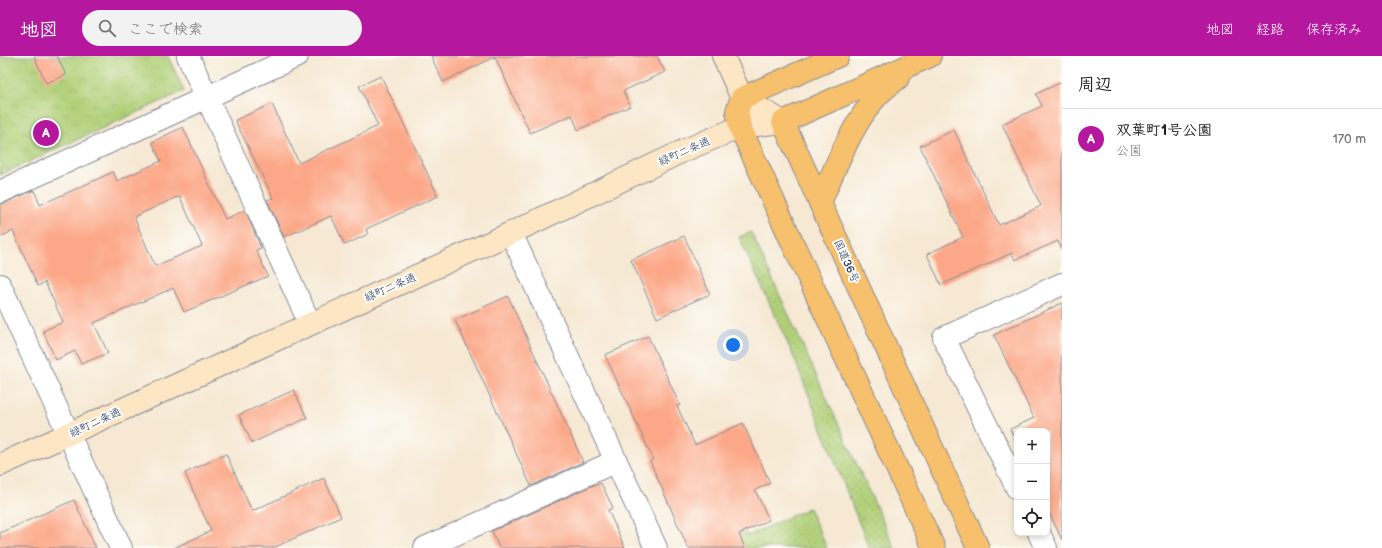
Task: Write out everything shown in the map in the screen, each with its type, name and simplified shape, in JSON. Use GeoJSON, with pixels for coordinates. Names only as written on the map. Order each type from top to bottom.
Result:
{"type":"FeatureCollection","features":[{"type":"Feature","properties":{"kind":"highway"},"geometry":{"type":"LineString","coordinates":[[838,56],[742,98],[737,111],[740,127],[934,548]]}},
{"type":"Feature","properties":{"kind":"highway"},"geometry":{"type":"LineString","coordinates":[[783,122],[924,59]]}},
{"type":"Feature","properties":{"kind":"highway"},"geometry":{"type":"LineString","coordinates":[[820,202],[839,158],[865,112],[879,94],[924,59]]}},
{"type":"Feature","properties":{"kind":"highway","name":"国道36号"},"geometry":{"type":"LineString","coordinates":[[783,122],[978,548]]}},
{"type":"Feature","properties":{"kind":"street"},"geometry":{"type":"LineString","coordinates":[[188,56],[310,324]]}},
{"type":"Feature","properties":{"kind":"street"},"geometry":{"type":"LineString","coordinates":[[0,192],[297,56]]}},
{"type":"Feature","properties":{"kind":"street"},"geometry":{"type":"LineString","coordinates":[[723,56],[742,98],[783,122]]}},
{"type":"Feature","properties":{"kind":"street","name":"緑町二条通"},"geometry":{"type":"LineString","coordinates":[[0,465],[511,232],[668,158],[740,127],[783,122]]}},
{"type":"Feature","properties":{"kind":"street"},"geometry":{"type":"LineString","coordinates":[[511,232],[656,548]]}},
{"type":"Feature","properties":{"kind":"street"},"geometry":{"type":"LineString","coordinates":[[1014,482],[944,338],[1062,284]]}},
{"type":"Feature","properties":{"kind":"street"},"geometry":{"type":"LineString","coordinates":[[0,285],[121,548]]}},
{"type":"Feature","properties":{"kind":"street"},"geometry":{"type":"LineString","coordinates":[[425,548],[616,461]]}},
{"type":"Feature","properties":{"kind":"street"},"geometry":{"type":"LineString","coordinates":[[1040,536],[1046,548]]}},
{"type":"Feature","properties":{"kind":"green space"},"geometry":{"type":"Polygon","coordinates":[[[0,56],[168,56],[184,91],[0,175],[0,56]]]}},
{"type":"Feature","properties":{"kind":"green space"},"geometry":{"type":"Polygon","coordinates":[[[751,232],[895,548],[869,548],[792,353],[739,237],[751,232]]]}},
{"type":"Feature","properties":{"kind":"green space"},"geometry":{"type":"Polygon","coordinates":[[[809,508],[827,548],[698,548],[735,510],[747,536],[809,508]]]}},
{"type":"Feature","properties":{"kind":"building"},"geometry":{"type":"Polygon","coordinates":[[[34,56],[57,56],[66,75],[46,83],[34,56]]]}},
{"type":"Feature","properties":{"kind":"building"},"geometry":{"type":"Polygon","coordinates":[[[431,56],[657,56],[665,72],[623,91],[630,106],[578,130],[572,115],[530,133],[495,57],[443,82],[431,56]]]}},
{"type":"Feature","properties":{"kind":"building"},"geometry":{"type":"Polygon","coordinates":[[[381,76],[438,196],[366,229],[368,234],[345,245],[331,216],[284,237],[267,200],[273,198],[235,120],[272,104],[299,163],[378,126],[359,86],[381,76]]]}},
{"type":"Feature","properties":{"kind":"building"},"geometry":{"type":"Polygon","coordinates":[[[1062,82],[1062,250],[1058,241],[1015,260],[1012,253],[941,285],[927,254],[963,237],[920,146],[954,130],[999,225],[1041,206],[1002,124],[1042,106],[1036,94],[1062,82]]]}},
{"type":"Feature","properties":{"kind":"building"},"geometry":{"type":"Polygon","coordinates":[[[183,127],[225,219],[245,210],[261,248],[256,250],[268,276],[184,312],[173,288],[94,323],[108,353],[81,364],[75,351],[56,360],[43,331],[63,322],[45,282],[38,286],[13,231],[0,237],[0,204],[34,190],[40,205],[113,172],[117,181],[161,161],[152,142],[183,127]],[[177,197],[134,217],[155,266],[202,246],[180,197],[177,197]]]}},
{"type":"Feature","properties":{"kind":"building"},"geometry":{"type":"Polygon","coordinates":[[[684,236],[710,294],[657,318],[631,260],[684,236]]]}},
{"type":"Feature","properties":{"kind":"building"},"geometry":{"type":"Polygon","coordinates":[[[508,296],[583,462],[531,486],[455,320],[508,296]]]}},
{"type":"Feature","properties":{"kind":"building"},"geometry":{"type":"Polygon","coordinates":[[[1062,303],[1062,540],[1050,514],[1050,428],[1014,428],[1014,438],[1010,429],[1034,418],[994,335],[1062,303]]]}},
{"type":"Feature","properties":{"kind":"building"},"geometry":{"type":"Polygon","coordinates":[[[648,336],[680,405],[677,406],[695,445],[743,423],[770,483],[755,490],[769,520],[739,534],[745,548],[688,548],[650,461],[653,459],[605,355],[648,336]]]}},
{"type":"Feature","properties":{"kind":"building"},"geometry":{"type":"Polygon","coordinates":[[[294,390],[307,418],[252,443],[239,415],[294,390]]]}},
{"type":"Feature","properties":{"kind":"building"},"geometry":{"type":"Polygon","coordinates":[[[226,454],[252,511],[324,478],[341,517],[273,548],[174,548],[211,531],[185,473],[226,454]]]}},
{"type":"Feature","properties":{"kind":"building"},"geometry":{"type":"Polygon","coordinates":[[[601,483],[613,508],[608,510],[625,548],[499,548],[492,531],[601,483]]]}},
{"type":"Feature","properties":{"kind":"building"},"geometry":{"type":"Polygon","coordinates":[[[74,500],[96,548],[0,548],[0,533],[74,500]]]}},
{"type":"Feature","properties":{"kind":"place","name":"双葉町1号公園"},"geometry":{"type":"Point","coordinates":[46,133]}}]}
